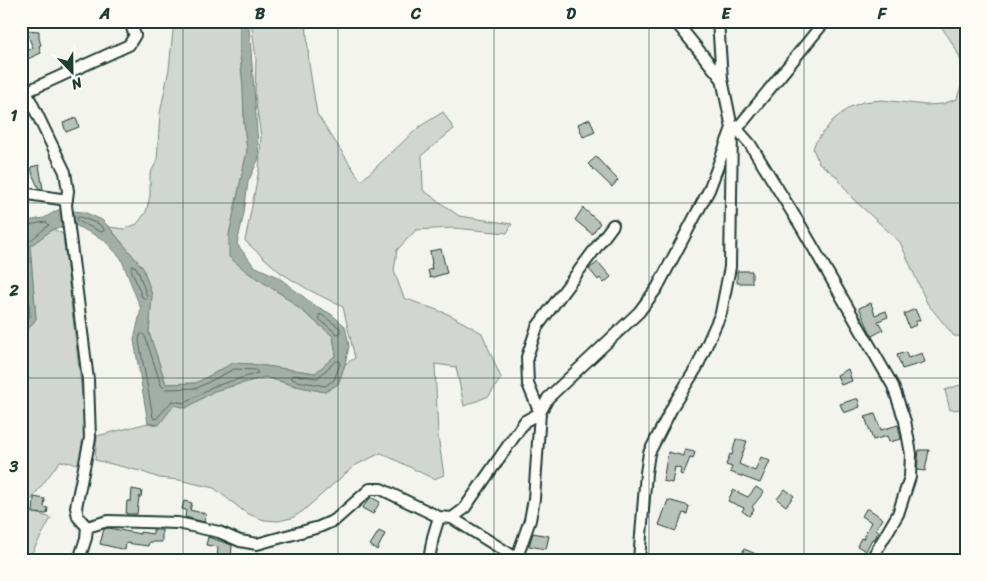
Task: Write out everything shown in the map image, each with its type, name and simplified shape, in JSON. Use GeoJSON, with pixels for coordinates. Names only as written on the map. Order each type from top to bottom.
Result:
{"type":"FeatureCollection","features":[{"type":"Feature","properties":{"kind":"street"},"geometry":{"type":"LineString","coordinates":[[23,93],[129,45],[135,35],[129,21]]}},
{"type":"Feature","properties":{"kind":"street"},"geometry":{"type":"LineString","coordinates":[[675,21],[722,79]]}},
{"type":"Feature","properties":{"kind":"street"},"geometry":{"type":"LineString","coordinates":[[639,560],[646,473],[650,453],[674,404],[697,367],[721,313],[730,267],[735,129],[722,79],[718,21]]}},
{"type":"Feature","properties":{"kind":"street"},"geometry":{"type":"LineString","coordinates":[[87,527],[108,520],[178,523],[219,532],[240,542],[257,544],[335,520],[370,489],[381,489],[439,517],[452,518],[516,559],[530,520],[534,499],[540,413],[548,398],[639,312],[657,288],[709,190],[735,129],[825,21]]}},
{"type":"Feature","properties":{"kind":"street"},"geometry":{"type":"LineString","coordinates":[[21,82],[23,93],[65,172],[68,191],[68,220],[88,380],[90,438],[76,507],[78,517],[87,527],[86,538],[79,560]]}},
{"type":"Feature","properties":{"kind":"street"},"geometry":{"type":"LineString","coordinates":[[735,129],[750,144],[761,160],[874,351],[893,386],[905,421],[911,454],[910,478],[898,514],[871,560]]}},
{"type":"Feature","properties":{"kind":"street"},"geometry":{"type":"LineString","coordinates":[[21,193],[67,203]]}},
{"type":"Feature","properties":{"kind":"street"},"geometry":{"type":"LineString","coordinates":[[540,413],[528,384],[527,357],[537,326],[613,225]]}},
{"type":"Feature","properties":{"kind":"street"},"geometry":{"type":"LineString","coordinates":[[452,518],[464,509],[525,421],[540,413]]}},
{"type":"Feature","properties":{"kind":"street"},"geometry":{"type":"LineString","coordinates":[[429,560],[439,517]]}},
{"type":"Feature","properties":{"kind":"shaded area"},"geometry":{"type":"Polygon","coordinates":[[[174,21],[237,21],[240,26],[240,55],[247,151],[229,235],[247,272],[284,296],[333,336],[336,355],[316,373],[233,363],[196,383],[166,384],[149,333],[152,295],[143,268],[109,227],[124,229],[137,224],[146,212],[150,196],[150,174],[157,161],[160,113],[169,69],[174,21]]]}},
{"type":"Feature","properties":{"kind":"shaded area"},"geometry":{"type":"Polygon","coordinates":[[[251,21],[306,21],[309,64],[317,114],[361,181],[419,127],[443,112],[454,129],[422,155],[423,190],[459,216],[512,224],[507,233],[453,228],[416,230],[397,250],[394,271],[404,298],[448,314],[482,333],[501,378],[489,396],[464,406],[456,367],[435,364],[438,436],[444,475],[434,479],[381,453],[354,466],[303,511],[292,518],[278,521],[264,520],[246,513],[214,488],[179,480],[159,478],[140,471],[95,460],[97,436],[148,423],[158,425],[174,405],[186,408],[214,391],[265,377],[325,392],[338,384],[345,364],[355,358],[343,307],[281,273],[245,241],[259,170],[261,137],[255,96],[256,59],[251,21]]]}},
{"type":"Feature","properties":{"kind":"shaded area"},"geometry":{"type":"Polygon","coordinates":[[[937,21],[966,21],[966,337],[954,336],[927,303],[900,242],[853,199],[836,176],[819,163],[813,149],[815,143],[833,120],[850,107],[863,102],[882,100],[926,105],[942,104],[957,99],[963,80],[962,64],[951,41],[937,21]]]}},
{"type":"Feature","properties":{"kind":"shaded area"},"geometry":{"type":"Polygon","coordinates":[[[53,229],[63,234],[85,419],[85,451],[77,464],[60,461],[24,509],[51,518],[28,560],[21,560],[21,338],[36,319],[30,246],[53,229]]]}},
{"type":"Feature","properties":{"kind":"shaded area"},"geometry":{"type":"Polygon","coordinates":[[[966,383],[966,409],[950,410],[945,390],[966,383]]]}},
{"type":"Feature","properties":{"kind":"water"},"geometry":{"type":"Polygon","coordinates":[[[237,21],[248,21],[259,158],[248,182],[237,244],[254,266],[278,277],[345,326],[349,346],[338,384],[325,392],[265,377],[214,391],[186,408],[174,405],[159,425],[148,423],[134,340],[141,309],[121,258],[103,239],[75,225],[53,229],[30,246],[36,319],[21,338],[21,222],[44,218],[58,210],[84,212],[102,220],[109,227],[143,268],[152,295],[149,333],[166,384],[196,383],[233,363],[315,373],[336,355],[333,336],[284,296],[247,272],[229,257],[229,235],[247,151],[240,55],[240,26],[237,21]]]}},
{"type":"Feature","properties":{"kind":"building"},"geometry":{"type":"Polygon","coordinates":[[[26,30],[39,31],[41,53],[21,62],[21,53],[33,48],[26,30]]]}},
{"type":"Feature","properties":{"kind":"building"},"geometry":{"type":"Polygon","coordinates":[[[76,118],[79,127],[66,132],[63,123],[76,118]]]}},
{"type":"Feature","properties":{"kind":"building"},"geometry":{"type":"Polygon","coordinates":[[[590,119],[595,132],[583,137],[578,124],[590,119]]]}},
{"type":"Feature","properties":{"kind":"building"},"geometry":{"type":"Polygon","coordinates":[[[596,157],[618,180],[612,187],[588,164],[596,157]]]}},
{"type":"Feature","properties":{"kind":"building"},"geometry":{"type":"Polygon","coordinates":[[[39,165],[43,189],[39,189],[31,167],[39,165]]]}},
{"type":"Feature","properties":{"kind":"building"},"geometry":{"type":"Polygon","coordinates":[[[583,208],[600,223],[592,234],[575,220],[583,208]]]}},
{"type":"Feature","properties":{"kind":"building"},"geometry":{"type":"Polygon","coordinates":[[[441,249],[447,273],[430,278],[428,270],[432,269],[432,264],[430,251],[441,249]]]}},
{"type":"Feature","properties":{"kind":"building"},"geometry":{"type":"Polygon","coordinates":[[[598,262],[611,277],[604,283],[600,278],[598,280],[589,269],[598,262]]]}},
{"type":"Feature","properties":{"kind":"building"},"geometry":{"type":"Polygon","coordinates":[[[737,271],[752,271],[752,283],[737,283],[737,271]]]}},
{"type":"Feature","properties":{"kind":"building"},"geometry":{"type":"Polygon","coordinates":[[[871,303],[875,315],[886,311],[888,317],[878,321],[883,330],[872,336],[859,308],[871,303]]]}},
{"type":"Feature","properties":{"kind":"building"},"geometry":{"type":"Polygon","coordinates":[[[915,309],[920,320],[915,322],[916,325],[909,328],[904,314],[915,309]]]}},
{"type":"Feature","properties":{"kind":"building"},"geometry":{"type":"Polygon","coordinates":[[[906,352],[908,358],[922,353],[925,362],[902,369],[897,355],[906,352]]]}},
{"type":"Feature","properties":{"kind":"building"},"geometry":{"type":"Polygon","coordinates":[[[848,369],[852,381],[841,385],[837,375],[848,369]]]}},
{"type":"Feature","properties":{"kind":"building"},"geometry":{"type":"Polygon","coordinates":[[[858,399],[860,407],[844,413],[840,404],[858,399]]]}},
{"type":"Feature","properties":{"kind":"building"},"geometry":{"type":"Polygon","coordinates":[[[875,414],[881,430],[898,425],[901,439],[889,442],[887,436],[873,440],[865,417],[875,414]]]}},
{"type":"Feature","properties":{"kind":"building"},"geometry":{"type":"Polygon","coordinates":[[[736,439],[747,441],[739,464],[755,471],[761,457],[770,461],[760,483],[730,472],[732,467],[726,465],[730,454],[732,455],[736,439]]]}},
{"type":"Feature","properties":{"kind":"building"},"geometry":{"type":"Polygon","coordinates":[[[685,450],[695,452],[693,459],[690,458],[683,475],[680,474],[681,469],[675,467],[672,483],[663,481],[668,452],[684,456],[685,450]]]}},
{"type":"Feature","properties":{"kind":"building"},"geometry":{"type":"Polygon","coordinates":[[[919,450],[929,450],[925,471],[917,470],[919,450]]]}},
{"type":"Feature","properties":{"kind":"building"},"geometry":{"type":"Polygon","coordinates":[[[756,487],[764,492],[752,507],[754,509],[749,516],[742,511],[744,508],[728,501],[733,490],[748,497],[756,487]]]}},
{"type":"Feature","properties":{"kind":"building"},"geometry":{"type":"Polygon","coordinates":[[[132,489],[142,491],[141,497],[139,497],[137,514],[126,514],[127,501],[131,501],[132,489]]]}},
{"type":"Feature","properties":{"kind":"building"},"geometry":{"type":"Polygon","coordinates":[[[785,489],[794,496],[786,506],[777,499],[785,489]]]}},
{"type":"Feature","properties":{"kind":"building"},"geometry":{"type":"Polygon","coordinates":[[[34,497],[45,499],[44,507],[48,508],[47,514],[33,513],[34,497]]]}},
{"type":"Feature","properties":{"kind":"building"},"geometry":{"type":"Polygon","coordinates":[[[371,497],[380,502],[373,514],[362,508],[371,497]]]}},
{"type":"Feature","properties":{"kind":"building"},"geometry":{"type":"Polygon","coordinates":[[[668,500],[689,506],[687,514],[683,513],[676,531],[659,525],[668,500]]]}},
{"type":"Feature","properties":{"kind":"building"},"geometry":{"type":"Polygon","coordinates":[[[184,501],[192,503],[190,510],[206,514],[204,522],[185,517],[186,510],[182,509],[184,501]]]}},
{"type":"Feature","properties":{"kind":"building"},"geometry":{"type":"Polygon","coordinates":[[[866,509],[869,509],[883,519],[876,529],[879,531],[874,540],[872,539],[866,551],[857,546],[861,538],[863,539],[871,522],[862,516],[866,509]]]}},
{"type":"Feature","properties":{"kind":"building"},"geometry":{"type":"Polygon","coordinates":[[[109,528],[140,534],[140,532],[153,534],[153,530],[162,530],[162,542],[149,542],[148,546],[126,543],[125,550],[100,544],[104,529],[109,528]]]}},
{"type":"Feature","properties":{"kind":"building"},"geometry":{"type":"Polygon","coordinates":[[[379,531],[385,534],[377,550],[370,545],[379,531]]]}},
{"type":"Feature","properties":{"kind":"building"},"geometry":{"type":"Polygon","coordinates":[[[533,533],[549,536],[546,549],[529,546],[533,533]]]}},
{"type":"Feature","properties":{"kind":"building"},"geometry":{"type":"Polygon","coordinates":[[[208,537],[232,545],[231,560],[217,560],[218,547],[206,545],[208,537]]]}},
{"type":"Feature","properties":{"kind":"building"},"geometry":{"type":"Polygon","coordinates":[[[744,549],[770,560],[740,560],[744,549]]]}}]}
